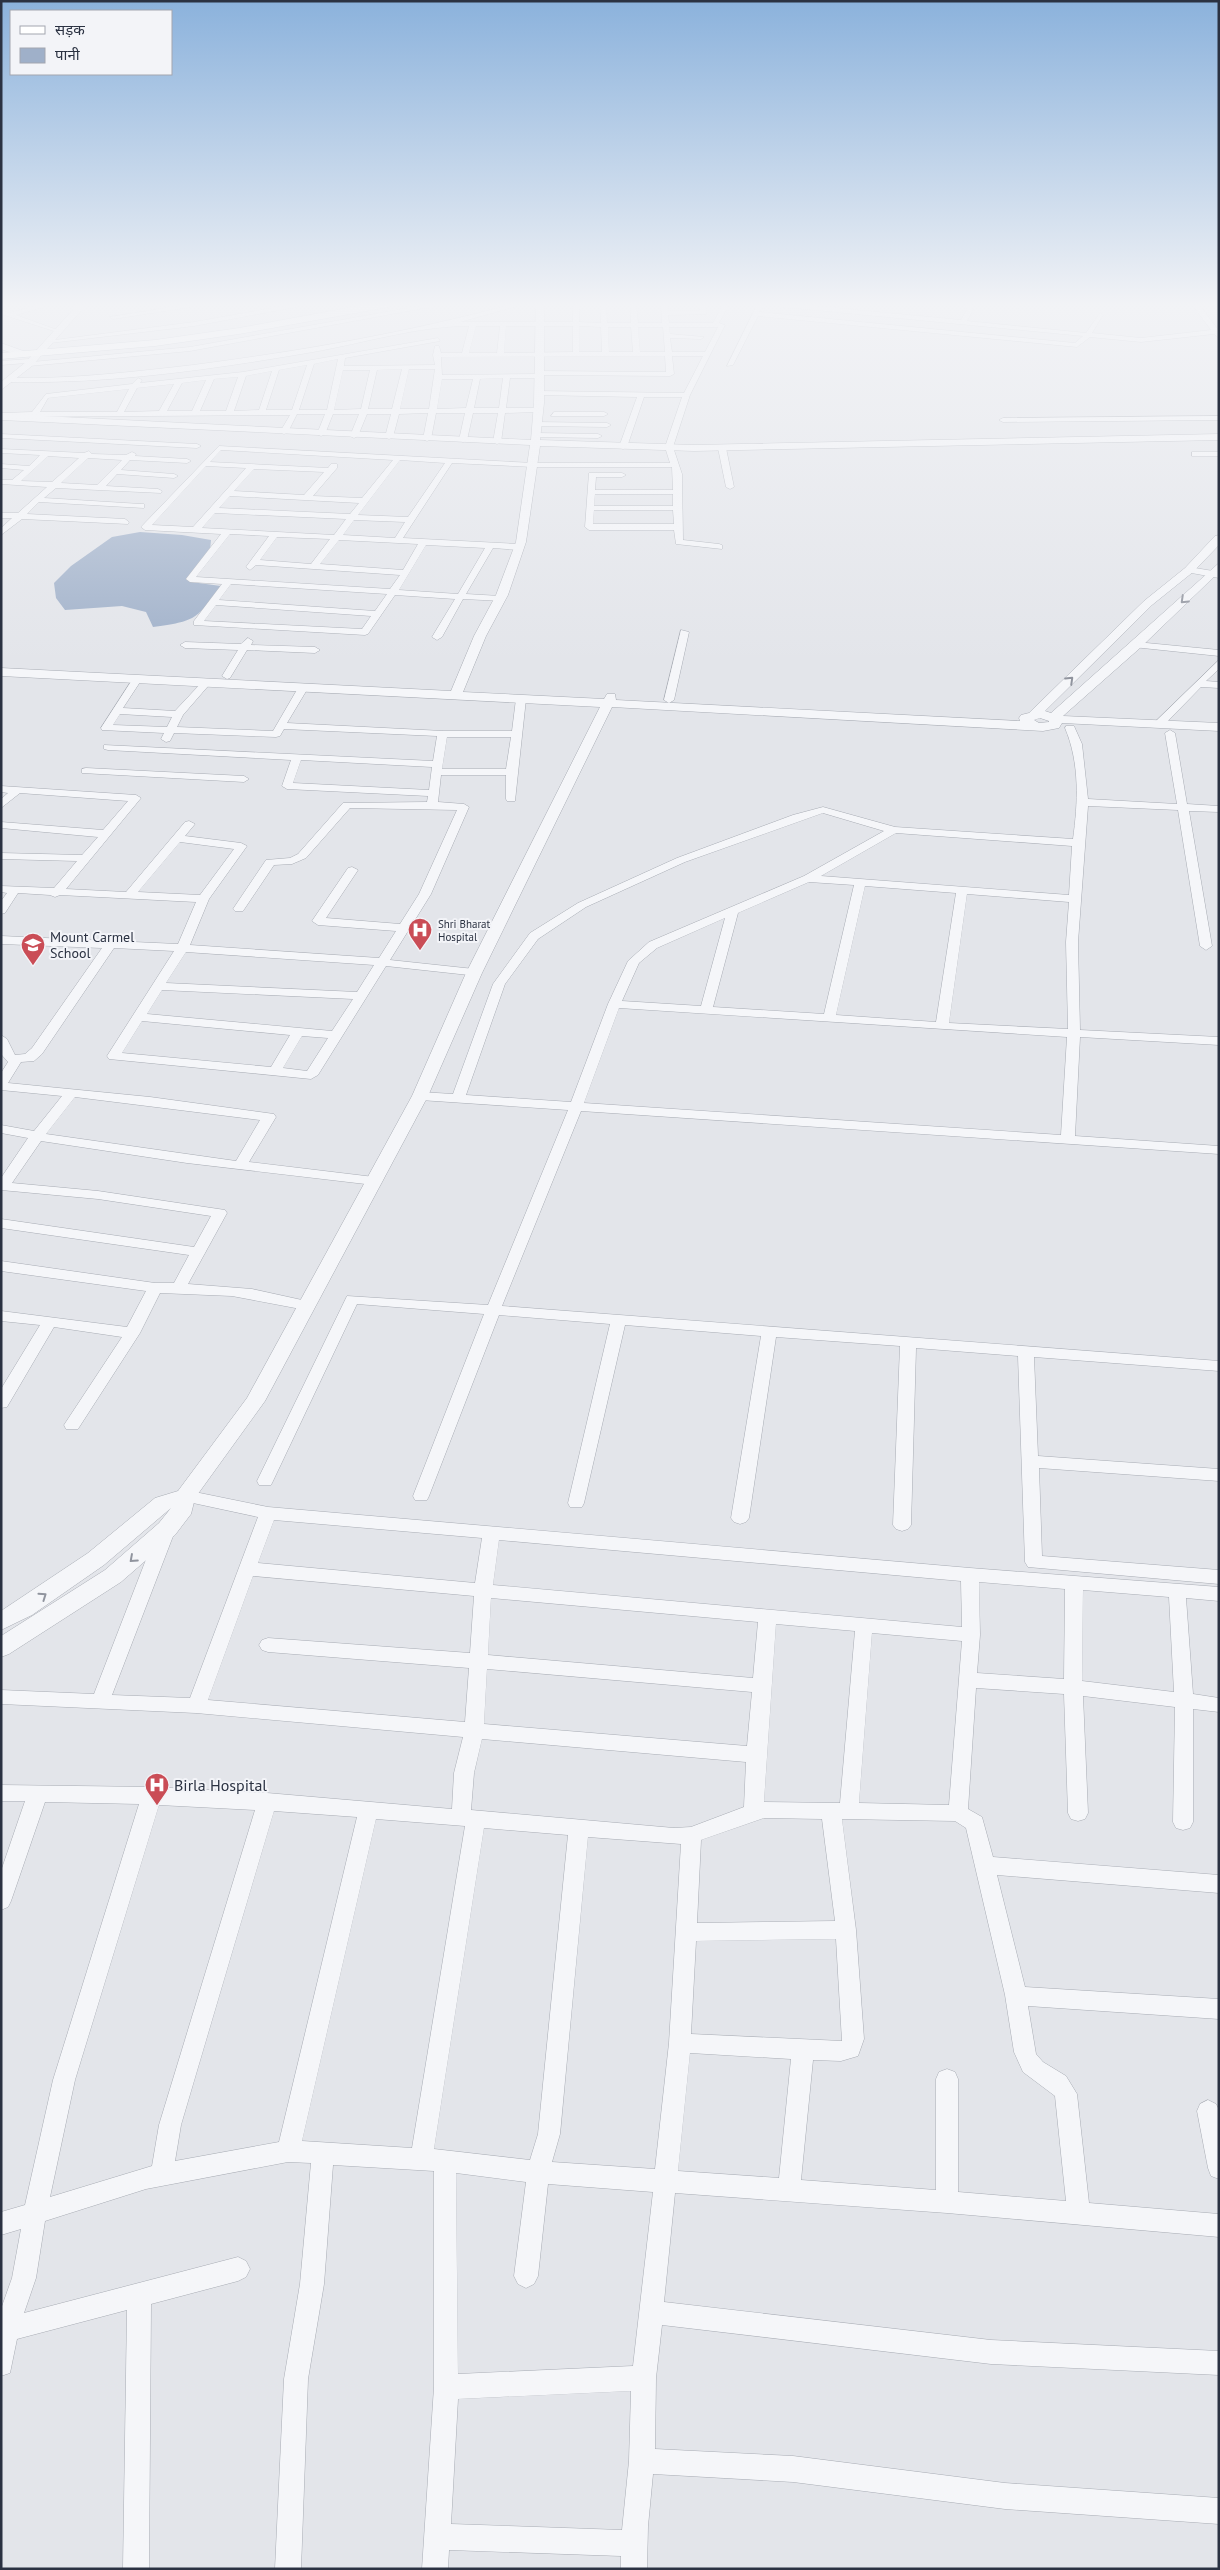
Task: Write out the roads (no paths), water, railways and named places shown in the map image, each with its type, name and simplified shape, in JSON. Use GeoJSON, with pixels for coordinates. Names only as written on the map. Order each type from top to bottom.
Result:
{"type":"FeatureCollection","features":[{"type":"Feature","properties":{"kind":"street"},"geometry":{"type":"LineString","coordinates":[[66,423],[497,442]]}},
{"type":"Feature","properties":{"kind":"street"},"geometry":{"type":"LineString","coordinates":[[284,432],[289,423]]}},
{"type":"Feature","properties":{"kind":"street"},"geometry":{"type":"LineString","coordinates":[[321,434],[326,423]]}},
{"type":"Feature","properties":{"kind":"street"},"geometry":{"type":"LineString","coordinates":[[354,436],[359,423]]}},
{"type":"Feature","properties":{"kind":"street"},"geometry":{"type":"LineString","coordinates":[[389,437],[394,423]]}},
{"type":"Feature","properties":{"kind":"street"},"geometry":{"type":"LineString","coordinates":[[427,439],[429,423]]}},
{"type":"Feature","properties":{"kind":"street"},"geometry":{"type":"LineString","coordinates":[[463,440],[468,423]]}},
{"type":"Feature","properties":{"kind":"street"},"geometry":{"type":"LineString","coordinates":[[497,442],[501,423]]}},
{"type":"Feature","properties":{"kind":"street"},"geometry":{"type":"LineString","coordinates":[[497,442],[514,423]]}},
{"type":"Feature","properties":{"kind":"street"},"geometry":{"type":"LineString","coordinates":[[457,691],[480,636],[500,599],[519,547],[533,465],[537,423]]}},
{"type":"Feature","properties":{"kind":"street"},"geometry":{"type":"LineString","coordinates":[[580,423],[598,436]]}},
{"type":"Feature","properties":{"kind":"street"},"geometry":{"type":"LineString","coordinates":[[585,423],[623,447],[722,448],[1219,437]]}},
{"type":"Feature","properties":{"kind":"street"},"geometry":{"type":"LineString","coordinates":[[602,423],[607,425]]}},
{"type":"Feature","properties":{"kind":"street"},"geometry":{"type":"LineString","coordinates":[[623,447],[631,423]]}},
{"type":"Feature","properties":{"kind":"street"},"geometry":{"type":"LineString","coordinates":[[677,423],[669,447],[678,474],[679,542],[719,547]]}},
{"type":"Feature","properties":{"kind":"street"},"geometry":{"type":"LineString","coordinates":[[28,437],[34,431]]}},
{"type":"Feature","properties":{"kind":"street"},"geometry":{"type":"LineString","coordinates":[[1,436],[197,446]]}},
{"type":"Feature","properties":{"kind":"street"},"geometry":{"type":"LineString","coordinates":[[1,533],[102,441]]}},
{"type":"Feature","properties":{"kind":"street"},"geometry":{"type":"LineString","coordinates":[[100,487],[144,444]]}},
{"type":"Feature","properties":{"kind":"street"},"geometry":{"type":"LineString","coordinates":[[519,547],[396,542],[145,527],[218,448],[449,462],[533,465],[675,464]]}},
{"type":"Feature","properties":{"kind":"street"},"geometry":{"type":"LineString","coordinates":[[722,448],[730,487]]}},
{"type":"Feature","properties":{"kind":"street"},"geometry":{"type":"LineString","coordinates":[[1,451],[186,461]]}},
{"type":"Feature","properties":{"kind":"street"},"geometry":{"type":"LineString","coordinates":[[14,483],[46,454]]}},
{"type":"Feature","properties":{"kind":"street"},"geometry":{"type":"LineString","coordinates":[[1195,454],[1219,454]]}},
{"type":"Feature","properties":{"kind":"street"},"geometry":{"type":"LineString","coordinates":[[307,498],[344,455]]}},
{"type":"Feature","properties":{"kind":"street"},"geometry":{"type":"LineString","coordinates":[[314,566],[398,458]]}},
{"type":"Feature","properties":{"kind":"street"},"geometry":{"type":"LineString","coordinates":[[396,542],[449,462]]}},
{"type":"Feature","properties":{"kind":"street"},"geometry":{"type":"LineString","coordinates":[[205,464],[330,470]]}},
{"type":"Feature","properties":{"kind":"street"},"geometry":{"type":"LineString","coordinates":[[1,466],[30,468]]}},
{"type":"Feature","properties":{"kind":"street"},"geometry":{"type":"LineString","coordinates":[[194,530],[252,466]]}},
{"type":"Feature","properties":{"kind":"street"},"geometry":{"type":"LineString","coordinates":[[115,472],[174,476]]}},
{"type":"Feature","properties":{"kind":"street"},"geometry":{"type":"LineString","coordinates":[[669,474],[678,474]]}},
{"type":"Feature","properties":{"kind":"street"},"geometry":{"type":"LineString","coordinates":[[630,475],[592,475],[589,527],[680,527]]}},
{"type":"Feature","properties":{"kind":"street"},"geometry":{"type":"LineString","coordinates":[[1,482],[158,491]]}},
{"type":"Feature","properties":{"kind":"street"},"geometry":{"type":"LineString","coordinates":[[592,492],[677,492]]}},
{"type":"Feature","properties":{"kind":"street"},"geometry":{"type":"LineString","coordinates":[[229,493],[363,501]]}},
{"type":"Feature","properties":{"kind":"street"},"geometry":{"type":"LineString","coordinates":[[39,500],[141,506]]}},
{"type":"Feature","properties":{"kind":"street"},"geometry":{"type":"LineString","coordinates":[[591,508],[677,508]]}},
{"type":"Feature","properties":{"kind":"street"},"geometry":{"type":"LineString","coordinates":[[214,510],[410,520]]}},
{"type":"Feature","properties":{"kind":"street"},"geometry":{"type":"LineString","coordinates":[[1,515],[125,522]]}},
{"type":"Feature","properties":{"kind":"street"},"geometry":{"type":"LineString","coordinates":[[227,532],[190,579],[500,599]]}},
{"type":"Feature","properties":{"kind":"street"},"geometry":{"type":"LineString","coordinates":[[240,581],[274,535]]}},
{"type":"Feature","properties":{"kind":"street"},"geometry":{"type":"LineString","coordinates":[[1,672],[303,688],[457,691],[521,699],[1031,719],[1148,603],[1189,570],[1219,538]]}},
{"type":"Feature","properties":{"kind":"street"},"geometry":{"type":"LineString","coordinates":[[229,581],[197,623],[365,632],[406,573],[423,543]]}},
{"type":"Feature","properties":{"kind":"street"},"geometry":{"type":"LineString","coordinates":[[437,637],[490,546]]}},
{"type":"Feature","properties":{"kind":"street"},"geometry":{"type":"LineString","coordinates":[[253,562],[406,573]]}},
{"type":"Feature","properties":{"kind":"street"},"geometry":{"type":"LineString","coordinates":[[1189,570],[1216,572]]}},
{"type":"Feature","properties":{"kind":"street"},"geometry":{"type":"LineString","coordinates":[[1,665],[227,676],[610,701],[669,700],[1031,719],[1042,727],[1055,720],[1216,572]]}},
{"type":"Feature","properties":{"kind":"street"},"geometry":{"type":"LineString","coordinates":[[214,602],[376,614]]}},
{"type":"Feature","properties":{"kind":"street"},"geometry":{"type":"LineString","coordinates":[[227,676],[257,626]]}},
{"type":"Feature","properties":{"kind":"street"},"geometry":{"type":"LineString","coordinates":[[669,700],[684,632]]}},
{"type":"Feature","properties":{"kind":"street"},"geometry":{"type":"LineString","coordinates":[[185,645],[315,650]]}},
{"type":"Feature","properties":{"kind":"street"},"geometry":{"type":"LineString","coordinates":[[1136,645],[1219,653]]}},
{"type":"Feature","properties":{"kind":"street"},"geometry":{"type":"LineString","coordinates":[[1159,724],[1219,663]]}},
{"type":"Feature","properties":{"kind":"street"},"geometry":{"type":"LineString","coordinates":[[138,679],[106,728],[272,735],[280,732],[303,688]]}},
{"type":"Feature","properties":{"kind":"street"},"geometry":{"type":"LineString","coordinates":[[148,759],[169,732],[178,714],[206,682]]}},
{"type":"Feature","properties":{"kind":"street"},"geometry":{"type":"LineString","coordinates":[[1199,684],[1219,685]]}},
{"type":"Feature","properties":{"kind":"street"},"geometry":{"type":"LineString","coordinates":[[511,799],[511,772],[521,699]]}},
{"type":"Feature","properties":{"kind":"street"},"geometry":{"type":"LineString","coordinates":[[1,1648],[36,1628],[113,1576],[166,1529],[180,1514],[185,1496],[256,1401],[420,1096],[474,973],[610,701]]}},
{"type":"Feature","properties":{"kind":"street"},"geometry":{"type":"LineString","coordinates":[[117,711],[178,714]]}},
{"type":"Feature","properties":{"kind":"street"},"geometry":{"type":"LineString","coordinates":[[1055,720],[1219,727]]}},
{"type":"Feature","properties":{"kind":"street"},"geometry":{"type":"LineString","coordinates":[[1055,720],[1070,728],[1219,735]]}},
{"type":"Feature","properties":{"kind":"street"},"geometry":{"type":"LineString","coordinates":[[283,726],[436,732],[442,734],[516,734]]}},
{"type":"Feature","properties":{"kind":"street"},"geometry":{"type":"LineString","coordinates":[[1068,1140],[1074,1032],[1072,942],[1078,843],[1083,802],[1077,744],[1070,728]]}},
{"type":"Feature","properties":{"kind":"street"},"geometry":{"type":"LineString","coordinates":[[1170,733],[1206,946]]}},
{"type":"Feature","properties":{"kind":"street"},"geometry":{"type":"LineString","coordinates":[[433,799],[442,734]]}},
{"type":"Feature","properties":{"kind":"street"},"geometry":{"type":"LineString","coordinates":[[108,746],[148,759],[244,779]]}},
{"type":"Feature","properties":{"kind":"street"},"geometry":{"type":"LineString","coordinates":[[86,771],[148,759],[297,758],[511,772]]}},
{"type":"Feature","properties":{"kind":"street"},"geometry":{"type":"LineString","coordinates":[[178,839],[242,846],[203,899],[182,948],[114,1056],[311,1075],[335,1034],[384,961],[425,894],[464,807],[433,799],[287,786],[297,758]]}},
{"type":"Feature","properties":{"kind":"street"},"geometry":{"type":"LineString","coordinates":[[1,789],[136,798],[55,894]]}},
{"type":"Feature","properties":{"kind":"street"},"geometry":{"type":"LineString","coordinates":[[1,805],[17,790]]}},
{"type":"Feature","properties":{"kind":"street"},"geometry":{"type":"LineString","coordinates":[[239,909],[270,862],[292,860],[302,856],[347,805],[433,799]]}},
{"type":"Feature","properties":{"kind":"street"},"geometry":{"type":"LineString","coordinates":[[1083,802],[1219,809]]}},
{"type":"Feature","properties":{"kind":"street"},"geometry":{"type":"LineString","coordinates":[[458,1098],[500,984],[534,936],[582,905],[681,860],[796,817],[823,810],[894,830],[1078,843]]}},
{"type":"Feature","properties":{"kind":"street"},"geometry":{"type":"LineString","coordinates":[[128,898],[189,824]]}},
{"type":"Feature","properties":{"kind":"street"},"geometry":{"type":"LineString","coordinates":[[1,825],[106,834]]}},
{"type":"Feature","properties":{"kind":"street"},"geometry":{"type":"LineString","coordinates":[[421,1496],[493,1310],[576,1106],[614,1004],[634,960],[653,946],[732,913],[808,878],[894,830]]}},
{"type":"Feature","properties":{"kind":"street"},"geometry":{"type":"LineString","coordinates":[[1,856],[84,858]]}},
{"type":"Feature","properties":{"kind":"street"},"geometry":{"type":"LineString","coordinates":[[352,870],[318,921],[404,928]]}},
{"type":"Feature","properties":{"kind":"street"},"geometry":{"type":"LineString","coordinates":[[808,878],[1074,899]]}},
{"type":"Feature","properties":{"kind":"street"},"geometry":{"type":"LineString","coordinates":[[829,1018],[860,883]]}},
{"type":"Feature","properties":{"kind":"street"},"geometry":{"type":"LineString","coordinates":[[1,890],[128,898],[203,899]]}},
{"type":"Feature","properties":{"kind":"street"},"geometry":{"type":"LineString","coordinates":[[1,911],[14,890]]}},
{"type":"Feature","properties":{"kind":"street"},"geometry":{"type":"LineString","coordinates":[[942,1026],[962,891]]}},
{"type":"Feature","properties":{"kind":"street"},"geometry":{"type":"LineString","coordinates":[[706,1010],[732,913]]}},
{"type":"Feature","properties":{"kind":"street"},"geometry":{"type":"LineString","coordinates":[[1,940],[182,948],[384,961],[474,973]]}},
{"type":"Feature","properties":{"kind":"street"},"geometry":{"type":"LineString","coordinates":[[1,1039],[10,1059],[29,1058],[37,1051],[109,946]]}},
{"type":"Feature","properties":{"kind":"street"},"geometry":{"type":"LineString","coordinates":[[158,986],[273,990],[359,996]]}},
{"type":"Feature","properties":{"kind":"street"},"geometry":{"type":"LineString","coordinates":[[614,1004],[1219,1042]]}},
{"type":"Feature","properties":{"kind":"street"},"geometry":{"type":"LineString","coordinates":[[138,1017],[335,1034]]}},
{"type":"Feature","properties":{"kind":"street"},"geometry":{"type":"LineString","coordinates":[[275,1071],[299,1031]]}},
{"type":"Feature","properties":{"kind":"street"},"geometry":{"type":"LineString","coordinates":[[17,1059],[1,1085],[150,1101],[270,1117],[240,1165]]}},
{"type":"Feature","properties":{"kind":"street"},"geometry":{"type":"LineString","coordinates":[[71,1094],[5,1175],[3,1186],[98,1195],[220,1213],[179,1287]]}},
{"type":"Feature","properties":{"kind":"street"},"geometry":{"type":"LineString","coordinates":[[420,1096],[1219,1150]]}},
{"type":"Feature","properties":{"kind":"street"},"geometry":{"type":"LineString","coordinates":[[1,1130],[240,1165],[374,1181]]}},
{"type":"Feature","properties":{"kind":"street"},"geometry":{"type":"LineString","coordinates":[[1,1223],[198,1252]]}},
{"type":"Feature","properties":{"kind":"street"},"geometry":{"type":"LineString","coordinates":[[1,1266],[155,1288],[179,1287],[287,1300],[306,1305]]}},
{"type":"Feature","properties":{"kind":"street"},"geometry":{"type":"LineString","coordinates":[[72,1425],[132,1333],[155,1288]]}},
{"type":"Feature","properties":{"kind":"street"},"geometry":{"type":"LineString","coordinates":[[265,1481],[352,1299],[1219,1366]]}},
{"type":"Feature","properties":{"kind":"street"},"geometry":{"type":"LineString","coordinates":[[1,1316],[132,1333]]}},
{"type":"Feature","properties":{"kind":"street"},"geometry":{"type":"LineString","coordinates":[[576,1503],[619,1320]]}},
{"type":"Feature","properties":{"kind":"street"},"geometry":{"type":"LineString","coordinates":[[1,1403],[50,1321]]}},
{"type":"Feature","properties":{"kind":"street"},"geometry":{"type":"LineString","coordinates":[[740,1518],[769,1331]]}},
{"type":"Feature","properties":{"kind":"street"},"geometry":{"type":"LineString","coordinates":[[902,1525],[908,1342]]}},
{"type":"Feature","properties":{"kind":"street"},"geometry":{"type":"LineString","coordinates":[[1026,1351],[1034,1562],[1219,1577]]}},
{"type":"Feature","properties":{"kind":"street"},"geometry":{"type":"LineString","coordinates":[[1030,1462],[1219,1475]]}},
{"type":"Feature","properties":{"kind":"street"},"geometry":{"type":"LineString","coordinates":[[1,1621],[24,1609],[96,1559],[162,1503],[185,1496],[268,1513],[970,1575],[1219,1594]]}},
{"type":"Feature","properties":{"kind":"street"},"geometry":{"type":"LineString","coordinates":[[196,1706],[268,1513]]}},
{"type":"Feature","properties":{"kind":"street"},"geometry":{"type":"LineString","coordinates":[[100,1702],[166,1529]]}},
{"type":"Feature","properties":{"kind":"street"},"geometry":{"type":"LineString","coordinates":[[421,2160],[469,1818],[464,1773],[474,1731],[482,1591],[491,1532]]}},
{"type":"Feature","properties":{"kind":"street"},"geometry":{"type":"LineString","coordinates":[[248,1569],[971,1635]]}},
{"type":"Feature","properties":{"kind":"street"},"geometry":{"type":"LineString","coordinates":[[958,1813],[971,1635],[970,1575]]}},
{"type":"Feature","properties":{"kind":"street"},"geometry":{"type":"LineString","coordinates":[[1074,1582],[1073,1687],[1078,1813]]}},
{"type":"Feature","properties":{"kind":"street"},"geometry":{"type":"LineString","coordinates":[[1177,1591],[1184,1702],[1183,1822]]}},
{"type":"Feature","properties":{"kind":"street"},"geometry":{"type":"LineString","coordinates":[[754,1812],[756,1755],[768,1616]]}},
{"type":"Feature","properties":{"kind":"street"},"geometry":{"type":"LineString","coordinates":[[680,2044],[803,2050],[842,2051],[850,2049],[853,2039],[840,1812],[864,1626]]}},
{"type":"Feature","properties":{"kind":"street"},"geometry":{"type":"LineString","coordinates":[[268,1645],[478,1660],[526,1667],[762,1686]]}},
{"type":"Feature","properties":{"kind":"street"},"geometry":{"type":"LineString","coordinates":[[967,1680],[1073,1687],[1219,1705]]}},
{"type":"Feature","properties":{"kind":"street"},"geometry":{"type":"LineString","coordinates":[[1,1697],[196,1706],[756,1755]]}},
{"type":"Feature","properties":{"kind":"street"},"geometry":{"type":"LineString","coordinates":[[1,1793],[152,1795],[268,1801],[579,1828],[691,1835],[754,1812],[776,1810],[958,1813],[975,1824],[1016,1996],[1028,2061],[1034,2068],[1063,2086],[1066,2094],[1079,2214]]}},
{"type":"Feature","properties":{"kind":"street"},"geometry":{"type":"LineString","coordinates":[[1,1901],[38,1793]]}},
{"type":"Feature","properties":{"kind":"street"},"geometry":{"type":"LineString","coordinates":[[1,2364],[6,2330],[24,2278],[35,2214],[64,2080],[152,1795]]}},
{"type":"Feature","properties":{"kind":"street"},"geometry":{"type":"LineString","coordinates":[[162,2174],[170,2124],[268,1801]]}},
{"type":"Feature","properties":{"kind":"street"},"geometry":{"type":"LineString","coordinates":[[288,2151],[368,1811]]}},
{"type":"Feature","properties":{"kind":"street"},"geometry":{"type":"LineString","coordinates":[[526,2276],[538,2172],[549,2134],[579,1828]]}},
{"type":"Feature","properties":{"kind":"street"},"geometry":{"type":"LineString","coordinates":[[634,2569],[634,2543],[642,2461],[644,2378],[680,2044],[691,1835]]}},
{"type":"Feature","properties":{"kind":"street"},"geometry":{"type":"LineString","coordinates":[[984,1865],[1219,1884]]}},
{"type":"Feature","properties":{"kind":"street"},"geometry":{"type":"LineString","coordinates":[[686,1932],[846,1930]]}},
{"type":"Feature","properties":{"kind":"street"},"geometry":{"type":"LineString","coordinates":[[1016,1996],[1219,2009]]}},
{"type":"Feature","properties":{"kind":"street"},"geometry":{"type":"LineString","coordinates":[[789,2190],[803,2050]]}},
{"type":"Feature","properties":{"kind":"street"},"geometry":{"type":"LineString","coordinates":[[947,2079],[947,2202]]}},
{"type":"Feature","properties":{"kind":"street"},"geometry":{"type":"LineString","coordinates":[[1208,2112],[1219,2168]]}},
{"type":"Feature","properties":{"kind":"street"},"geometry":{"type":"LineString","coordinates":[[1,2224],[60,2204],[162,2174],[288,2151],[445,2161],[538,2172],[947,2202],[1219,2226]]}},
{"type":"Feature","properties":{"kind":"street"},"geometry":{"type":"LineString","coordinates":[[288,2569],[296,2379],[312,2284],[323,2153]]}},
{"type":"Feature","properties":{"kind":"street"},"geometry":{"type":"LineString","coordinates":[[435,2569],[446,2387],[445,2161]]}},
{"type":"Feature","properties":{"kind":"street"},"geometry":{"type":"LineString","coordinates":[[6,2330],[238,2269]]}},
{"type":"Feature","properties":{"kind":"street"},"geometry":{"type":"LineString","coordinates":[[136,2569],[140,2294]]}},
{"type":"Feature","properties":{"kind":"street"},"geometry":{"type":"LineString","coordinates":[[650,2312],[991,2352],[1219,2363]]}},
{"type":"Feature","properties":{"kind":"street"},"geometry":{"type":"LineString","coordinates":[[446,2387],[644,2378]]}},
{"type":"Feature","properties":{"kind":"street"},"geometry":{"type":"LineString","coordinates":[[642,2461],[793,2469],[1005,2496],[1219,2511]]}},
{"type":"Feature","properties":{"kind":"street"},"geometry":{"type":"LineString","coordinates":[[438,2538],[634,2543]]}},
{"type":"Feature","properties":{"kind":"water"},"geometry":{"type":"Polygon","coordinates":[[[140,532],[182,535],[211,540],[210,551],[188,578],[191,582],[221,586],[206,606],[194,617],[187,620],[153,627],[146,612],[122,606],[65,610],[56,598],[54,583],[71,566],[112,537],[140,532]]]}},
{"type":"Feature","properties":{"kind":"place","name":"Shri Bharat Hospital"},"geometry":{"type":"Point","coordinates":[420,951]}},
{"type":"Feature","properties":{"kind":"place","name":"Mount Carmel School"},"geometry":{"type":"Point","coordinates":[33,966]}},
{"type":"Feature","properties":{"kind":"place","name":"Birla Hospital"},"geometry":{"type":"Point","coordinates":[157,1806]}}]}
